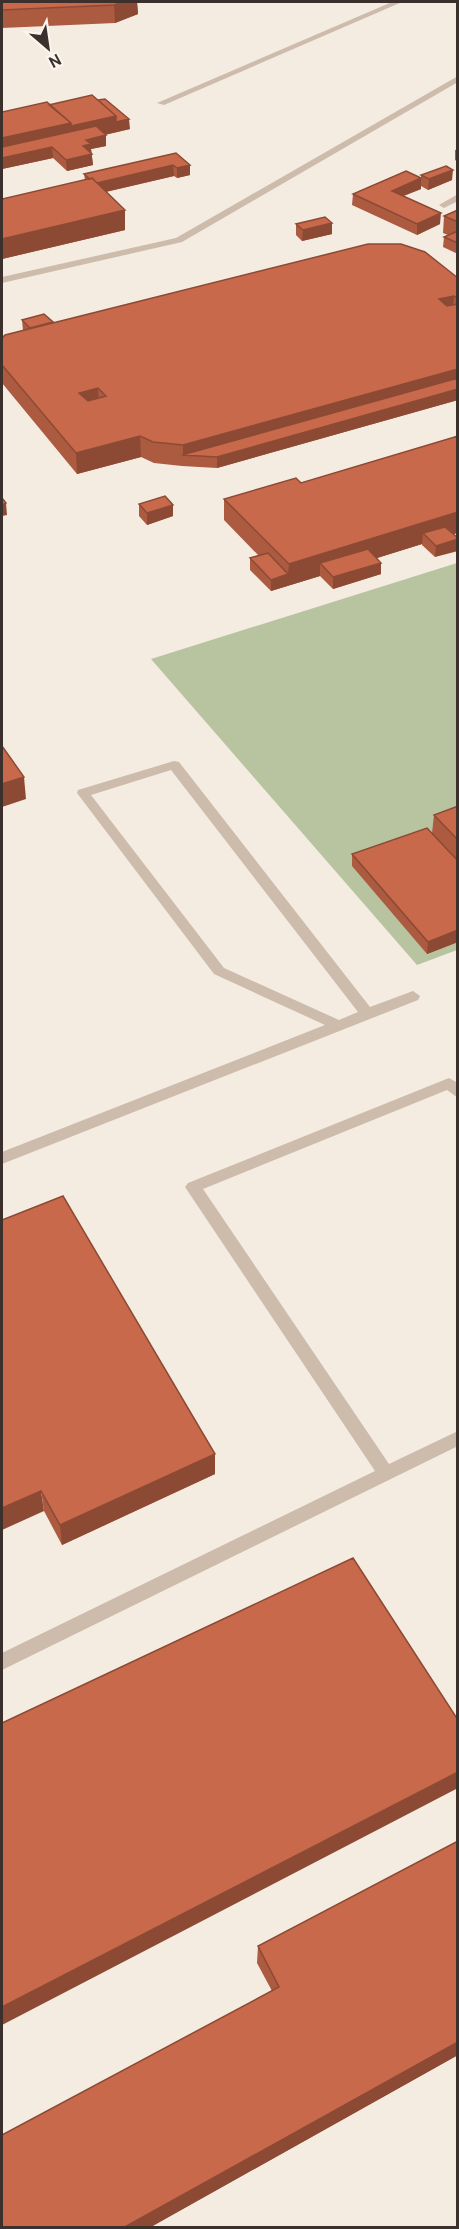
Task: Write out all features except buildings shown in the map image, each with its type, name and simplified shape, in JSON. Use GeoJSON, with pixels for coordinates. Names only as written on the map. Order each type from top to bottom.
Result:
{"type":"FeatureCollection","features":[{"type":"Feature","properties":{"kind":"street"},"geometry":{"type":"LineString","coordinates":[[161,103],[398,2]]}},
{"type":"Feature","properties":{"kind":"street"},"geometry":{"type":"LineString","coordinates":[[2,280],[179,240],[458,78]]}},
{"type":"Feature","properties":{"kind":"street"},"geometry":{"type":"LineString","coordinates":[[444,205],[458,198]]}},
{"type":"Feature","properties":{"kind":"street"},"geometry":{"type":"LineString","coordinates":[[338,1025],[219,971],[83,793],[174,765],[367,1014]]}},
{"type":"Feature","properties":{"kind":"street"},"geometry":{"type":"LineString","coordinates":[[2,1158],[413,996]]}},
{"type":"Feature","properties":{"kind":"street"},"geometry":{"type":"LineString","coordinates":[[386,1473],[194,1188],[449,1083],[458,1093]]}},
{"type":"Feature","properties":{"kind":"street"},"geometry":{"type":"LineString","coordinates":[[2,1662],[458,1438]]}},
{"type":"Feature","properties":{"kind":"green space"},"geometry":{"type":"Polygon","coordinates":[[[457,563],[457,950],[417,965],[151,659],[457,563]]]}}]}
